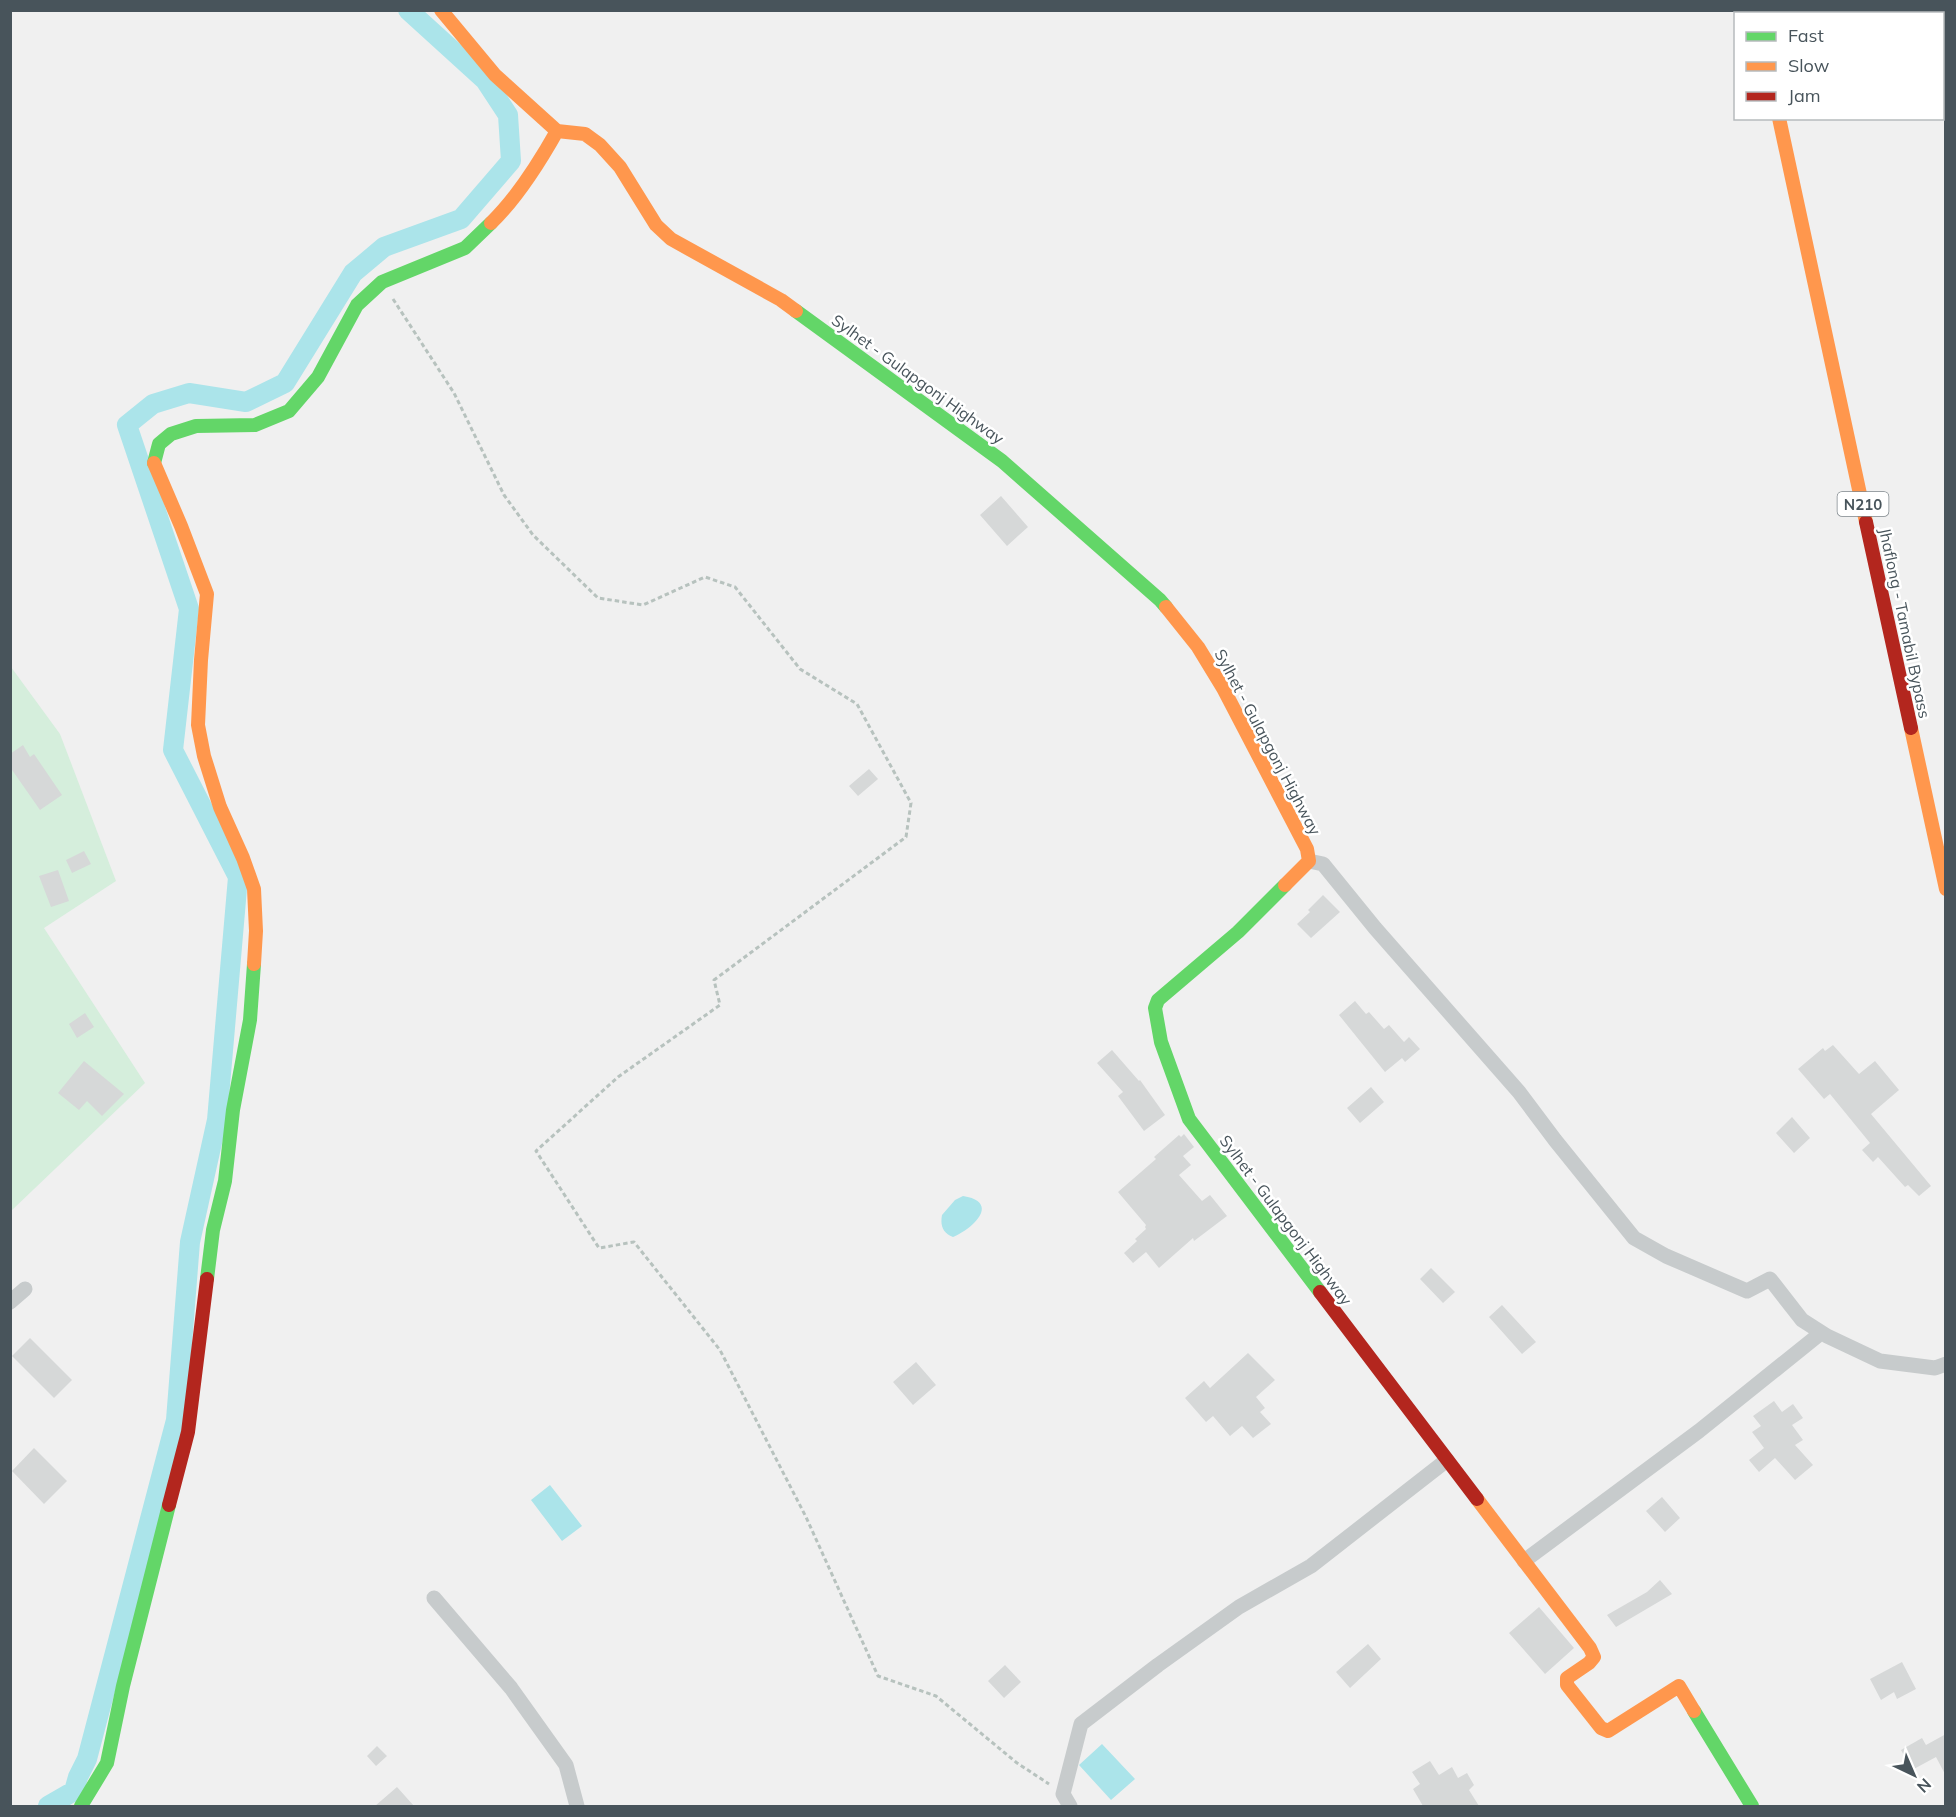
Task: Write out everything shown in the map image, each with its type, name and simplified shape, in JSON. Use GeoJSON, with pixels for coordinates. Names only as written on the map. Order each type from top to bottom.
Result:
{"type":"FeatureCollection","features":[{"type":"Feature","properties":{"kind":"main road"},"geometry":{"type":"LineString","coordinates":[[81,1806],[107,1763],[123,1686],[188,1431],[213,1230],[225,1181],[233,1110],[250,1020],[256,931],[254,889],[220,807],[204,756],[198,725],[207,594],[153,461],[159,444],[171,434],[196,426],[255,425],[289,411],[318,377],[357,305],[382,282],[465,248],[503,211],[545,153],[557,131],[495,75],[441,10]]}},
{"type":"Feature","properties":{"kind":"main road","name":"Jhaflong - Tamabil Bypass"},"geometry":{"type":"LineString","coordinates":[[1779,120],[1946,889]]}},
{"type":"Feature","properties":{"kind":"main road","name":"Sylhet - Gulapgonj Highway"},"geometry":{"type":"LineString","coordinates":[[557,131],[585,134],[600,145],[620,167],[656,225],[671,239],[781,300],[1002,461],[1160,600],[1198,647],[1223,688],[1307,849],[1309,861],[1238,932],[1158,1000],[1155,1008],[1161,1042],[1184,1110],[1590,1648],[1594,1657],[1568,1678],[1567,1685],[1601,1728],[1608,1731],[1679,1686],[1752,1806]]}},
{"type":"Feature","properties":{"kind":"street"},"geometry":{"type":"LineString","coordinates":[[1309,861],[1323,864],[1382,936],[1519,1092],[1634,1238],[1666,1256],[1747,1291],[1770,1280],[1802,1320],[1821,1333],[1880,1361],[1935,1368],[1946,1364]]}},
{"type":"Feature","properties":{"kind":"street"},"geometry":{"type":"LineString","coordinates":[[10,1302],[25,1289]]}},
{"type":"Feature","properties":{"kind":"street"},"geometry":{"type":"LineString","coordinates":[[1524,1561],[1699,1431],[1821,1333]]}},
{"type":"Feature","properties":{"kind":"street"},"geometry":{"type":"LineString","coordinates":[[1066,1800],[1082,1724],[1158,1665],[1239,1607],[1311,1566],[1447,1461]]}},
{"type":"Feature","properties":{"kind":"street"},"geometry":{"type":"LineString","coordinates":[[434,1599],[512,1688],[566,1765],[577,1806]]}},
{"type":"Feature","properties":{"kind":"path"},"geometry":{"type":"LineString","coordinates":[[382,282],[454,393],[504,495],[532,536],[598,598],[643,605],[705,577],[735,587],[800,669],[857,704],[911,803],[906,837],[714,980],[720,1005],[618,1077],[536,1151],[599,1248],[634,1242],[720,1350],[806,1517],[878,1676],[936,1696],[1066,1800]]}},
{"type":"Feature","properties":{"kind":"green space"},"geometry":{"type":"Polygon","coordinates":[[[11,667],[60,734],[116,881],[44,928],[145,1083],[11,1211],[11,667]]]}},
{"type":"Feature","properties":{"kind":"water"},"geometry":{"type":"Polygon","coordinates":[[[963,1196],[974,1199],[980,1204],[982,1210],[975,1222],[953,1237],[943,1229],[942,1215],[955,1200],[963,1196]]]}},
{"type":"Feature","properties":{"kind":"water"},"geometry":{"type":"Polygon","coordinates":[[[550,1485],[582,1526],[562,1541],[531,1500],[550,1485]]]}},
{"type":"Feature","properties":{"kind":"water"},"geometry":{"type":"Polygon","coordinates":[[[1102,1744],[1135,1779],[1111,1800],[1079,1765],[1102,1744]]]}},
{"type":"Feature","properties":{"kind":"building"},"geometry":{"type":"Polygon","coordinates":[[[1001,496],[1028,527],[1007,546],[980,515],[1001,496]]]}},
{"type":"Feature","properties":{"kind":"building"},"geometry":{"type":"Polygon","coordinates":[[[23,745],[30,757],[34,754],[62,795],[40,810],[10,767],[10,754],[23,745]]]}},
{"type":"Feature","properties":{"kind":"building"},"geometry":{"type":"Polygon","coordinates":[[[869,769],[878,779],[858,796],[849,786],[869,769]]]}},
{"type":"Feature","properties":{"kind":"building"},"geometry":{"type":"Polygon","coordinates":[[[84,851],[91,864],[72,873],[66,860],[84,851]]]}},
{"type":"Feature","properties":{"kind":"building"},"geometry":{"type":"Polygon","coordinates":[[[58,870],[69,901],[51,907],[39,876],[58,870]]]}},
{"type":"Feature","properties":{"kind":"building"},"geometry":{"type":"Polygon","coordinates":[[[1323,895],[1340,912],[1311,938],[1297,924],[1323,895]]]}},
{"type":"Feature","properties":{"kind":"building"},"geometry":{"type":"Polygon","coordinates":[[[1355,1001],[1366,1014],[1369,1012],[1384,1029],[1389,1025],[1404,1042],[1409,1037],[1420,1049],[1405,1062],[1402,1058],[1385,1072],[1339,1015],[1355,1001]]]}},
{"type":"Feature","properties":{"kind":"building"},"geometry":{"type":"Polygon","coordinates":[[[85,1013],[94,1027],[77,1038],[69,1024],[85,1013]]]}},
{"type":"Feature","properties":{"kind":"building"},"geometry":{"type":"Polygon","coordinates":[[[1833,1045],[1859,1074],[1875,1061],[1899,1090],[1871,1114],[1931,1186],[1919,1196],[1908,1185],[1905,1187],[1878,1157],[1873,1162],[1862,1150],[1870,1143],[1830,1094],[1824,1099],[1798,1069],[1823,1048],[1825,1051],[1833,1045]]]}},
{"type":"Feature","properties":{"kind":"building"},"geometry":{"type":"Polygon","coordinates":[[[1112,1050],[1140,1080],[1165,1115],[1144,1131],[1118,1096],[1123,1092],[1097,1063],[1112,1050]]]}},
{"type":"Feature","properties":{"kind":"building"},"geometry":{"type":"Polygon","coordinates":[[[84,1061],[124,1094],[102,1116],[87,1101],[79,1110],[58,1093],[84,1061]]]}},
{"type":"Feature","properties":{"kind":"building"},"geometry":{"type":"Polygon","coordinates":[[[1371,1087],[1384,1102],[1360,1123],[1347,1108],[1371,1087]]]}},
{"type":"Feature","properties":{"kind":"building"},"geometry":{"type":"Polygon","coordinates":[[[1792,1117],[1810,1138],[1794,1153],[1776,1133],[1792,1117]]]}},
{"type":"Feature","properties":{"kind":"building"},"geometry":{"type":"Polygon","coordinates":[[[1184,1134],[1194,1147],[1183,1156],[1191,1165],[1179,1175],[1202,1201],[1210,1195],[1227,1216],[1194,1241],[1193,1238],[1159,1268],[1146,1252],[1133,1263],[1124,1253],[1137,1241],[1135,1239],[1146,1229],[1146,1225],[1118,1192],[1156,1159],[1154,1157],[1179,1135],[1181,1137],[1184,1134]]]}},
{"type":"Feature","properties":{"kind":"building"},"geometry":{"type":"Polygon","coordinates":[[[1431,1268],[1455,1292],[1443,1303],[1420,1279],[1431,1268]]]}},
{"type":"Feature","properties":{"kind":"building"},"geometry":{"type":"Polygon","coordinates":[[[1502,1305],[1536,1342],[1522,1354],[1489,1317],[1502,1305]]]}},
{"type":"Feature","properties":{"kind":"building"},"geometry":{"type":"Polygon","coordinates":[[[30,1338],[72,1380],[54,1398],[12,1356],[30,1338]]]}},
{"type":"Feature","properties":{"kind":"building"},"geometry":{"type":"Polygon","coordinates":[[[1248,1353],[1275,1380],[1256,1397],[1265,1408],[1260,1412],[1271,1424],[1253,1438],[1242,1426],[1230,1436],[1213,1416],[1206,1422],[1185,1398],[1204,1381],[1210,1388],[1248,1353]]]}},
{"type":"Feature","properties":{"kind":"building"},"geometry":{"type":"Polygon","coordinates":[[[916,1362],[936,1385],[913,1405],[893,1382],[916,1362]]]}},
{"type":"Feature","properties":{"kind":"building"},"geometry":{"type":"Polygon","coordinates":[[[1774,1401],[1782,1412],[1793,1404],[1803,1418],[1792,1425],[1803,1440],[1795,1445],[1813,1465],[1795,1480],[1775,1458],[1759,1472],[1749,1460],[1764,1448],[1752,1432],[1761,1426],[1753,1416],[1774,1401]]]}},
{"type":"Feature","properties":{"kind":"building"},"geometry":{"type":"Polygon","coordinates":[[[34,1448],[67,1481],[44,1504],[12,1471],[34,1448]]]}},
{"type":"Feature","properties":{"kind":"building"},"geometry":{"type":"Polygon","coordinates":[[[1662,1497],[1680,1518],[1665,1532],[1646,1511],[1662,1497]]]}},
{"type":"Feature","properties":{"kind":"building"},"geometry":{"type":"Polygon","coordinates":[[[1660,1580],[1672,1594],[1616,1627],[1607,1615],[1647,1592],[1660,1580]]]}},
{"type":"Feature","properties":{"kind":"building"},"geometry":{"type":"Polygon","coordinates":[[[1539,1607],[1574,1648],[1545,1674],[1509,1633],[1539,1607]]]}},
{"type":"Feature","properties":{"kind":"building"},"geometry":{"type":"Polygon","coordinates":[[[1368,1644],[1381,1659],[1350,1688],[1336,1672],[1368,1644]]]}},
{"type":"Feature","properties":{"kind":"building"},"geometry":{"type":"Polygon","coordinates":[[[1902,1662],[1916,1689],[1897,1699],[1894,1692],[1881,1700],[1870,1679],[1902,1662]]]}},
{"type":"Feature","properties":{"kind":"building"},"geometry":{"type":"Polygon","coordinates":[[[1005,1665],[1021,1682],[1004,1698],[988,1681],[1005,1665]]]}},
{"type":"Feature","properties":{"kind":"building"},"geometry":{"type":"Polygon","coordinates":[[[1946,1734],[1946,1776],[1936,1757],[1912,1770],[1901,1750],[1922,1738],[1926,1745],[1946,1734]]]}},
{"type":"Feature","properties":{"kind":"building"},"geometry":{"type":"Polygon","coordinates":[[[377,1746],[387,1756],[376,1766],[367,1756],[377,1746]]]}},
{"type":"Feature","properties":{"kind":"building"},"geometry":{"type":"Polygon","coordinates":[[[1430,1761],[1439,1775],[1452,1767],[1458,1778],[1467,1773],[1474,1785],[1469,1790],[1479,1806],[1423,1806],[1413,1789],[1420,1784],[1412,1772],[1430,1761]]]}},
{"type":"Feature","properties":{"kind":"building"},"geometry":{"type":"Polygon","coordinates":[[[397,1787],[414,1806],[375,1806],[397,1787]]]}},
{"type":"Feature","properties":{"kind":"waterway"},"geometry":{"type":"LineString","coordinates":[[48,1806],[74,1791],[87,1759],[176,1420],[190,1242],[217,1120],[238,877],[173,750],[189,609],[127,425],[153,404],[189,393],[246,402],[285,383],[353,273],[384,247],[461,219],[511,161],[508,115],[485,80],[408,10]]}},
{"type":"Feature","properties":{"kind":"traffic: fast"},"geometry":{"type":"LineString","coordinates":[[154,463],[159,444],[171,434],[196,426],[255,425],[289,411],[318,377],[357,305],[382,282],[465,248],[491,223]]}},
{"type":"Feature","properties":{"kind":"traffic: fast"},"geometry":{"type":"LineString","coordinates":[[796,311],[1002,461],[1166,607]]}},
{"type":"Feature","properties":{"kind":"traffic: fast"},"geometry":{"type":"LineString","coordinates":[[1285,885],[1238,932],[1158,1000],[1155,1008],[1161,1042],[1189,1119],[1320,1292]]}},
{"type":"Feature","properties":{"kind":"traffic: fast"},"geometry":{"type":"LineString","coordinates":[[207,1279],[213,1230],[225,1181],[233,1110],[250,1020],[254,964]]}},
{"type":"Feature","properties":{"kind":"traffic: fast"},"geometry":{"type":"LineString","coordinates":[[81,1806],[107,1763],[123,1686],[169,1505]]}},
{"type":"Feature","properties":{"kind":"traffic: fast"},"geometry":{"type":"LineString","coordinates":[[1694,1711],[1752,1806]]}},
{"type":"Feature","properties":{"kind":"traffic: slow"},"geometry":{"type":"LineString","coordinates":[[441,10],[495,75],[557,131],[527,179],[491,223]]}},
{"type":"Feature","properties":{"kind":"traffic: slow"},"geometry":{"type":"LineString","coordinates":[[1779,120],[1866,522]]}},
{"type":"Feature","properties":{"kind":"traffic: slow"},"geometry":{"type":"LineString","coordinates":[[557,131],[585,134],[600,145],[620,167],[656,225],[671,239],[781,300],[796,311]]}},
{"type":"Feature","properties":{"kind":"traffic: slow"},"geometry":{"type":"LineString","coordinates":[[154,463],[207,594],[198,725],[204,756],[220,807],[254,889],[256,931],[254,964]]}},
{"type":"Feature","properties":{"kind":"traffic: slow"},"geometry":{"type":"LineString","coordinates":[[1166,607],[1198,647],[1223,688],[1307,849],[1309,861],[1285,885]]}},
{"type":"Feature","properties":{"kind":"traffic: slow"},"geometry":{"type":"LineString","coordinates":[[1911,728],[1946,889]]}},
{"type":"Feature","properties":{"kind":"traffic: slow"},"geometry":{"type":"LineString","coordinates":[[1477,1499],[1590,1648],[1594,1657],[1567,1678],[1567,1685],[1601,1728],[1608,1731],[1679,1686],[1694,1711]]}},
{"type":"Feature","properties":{"kind":"traffic: jam"},"geometry":{"type":"LineString","coordinates":[[1866,522],[1911,728]]}},
{"type":"Feature","properties":{"kind":"traffic: jam"},"geometry":{"type":"LineString","coordinates":[[169,1505],[188,1432],[207,1279]]}},
{"type":"Feature","properties":{"kind":"traffic: jam"},"geometry":{"type":"LineString","coordinates":[[1320,1292],[1477,1499]]}}]}
